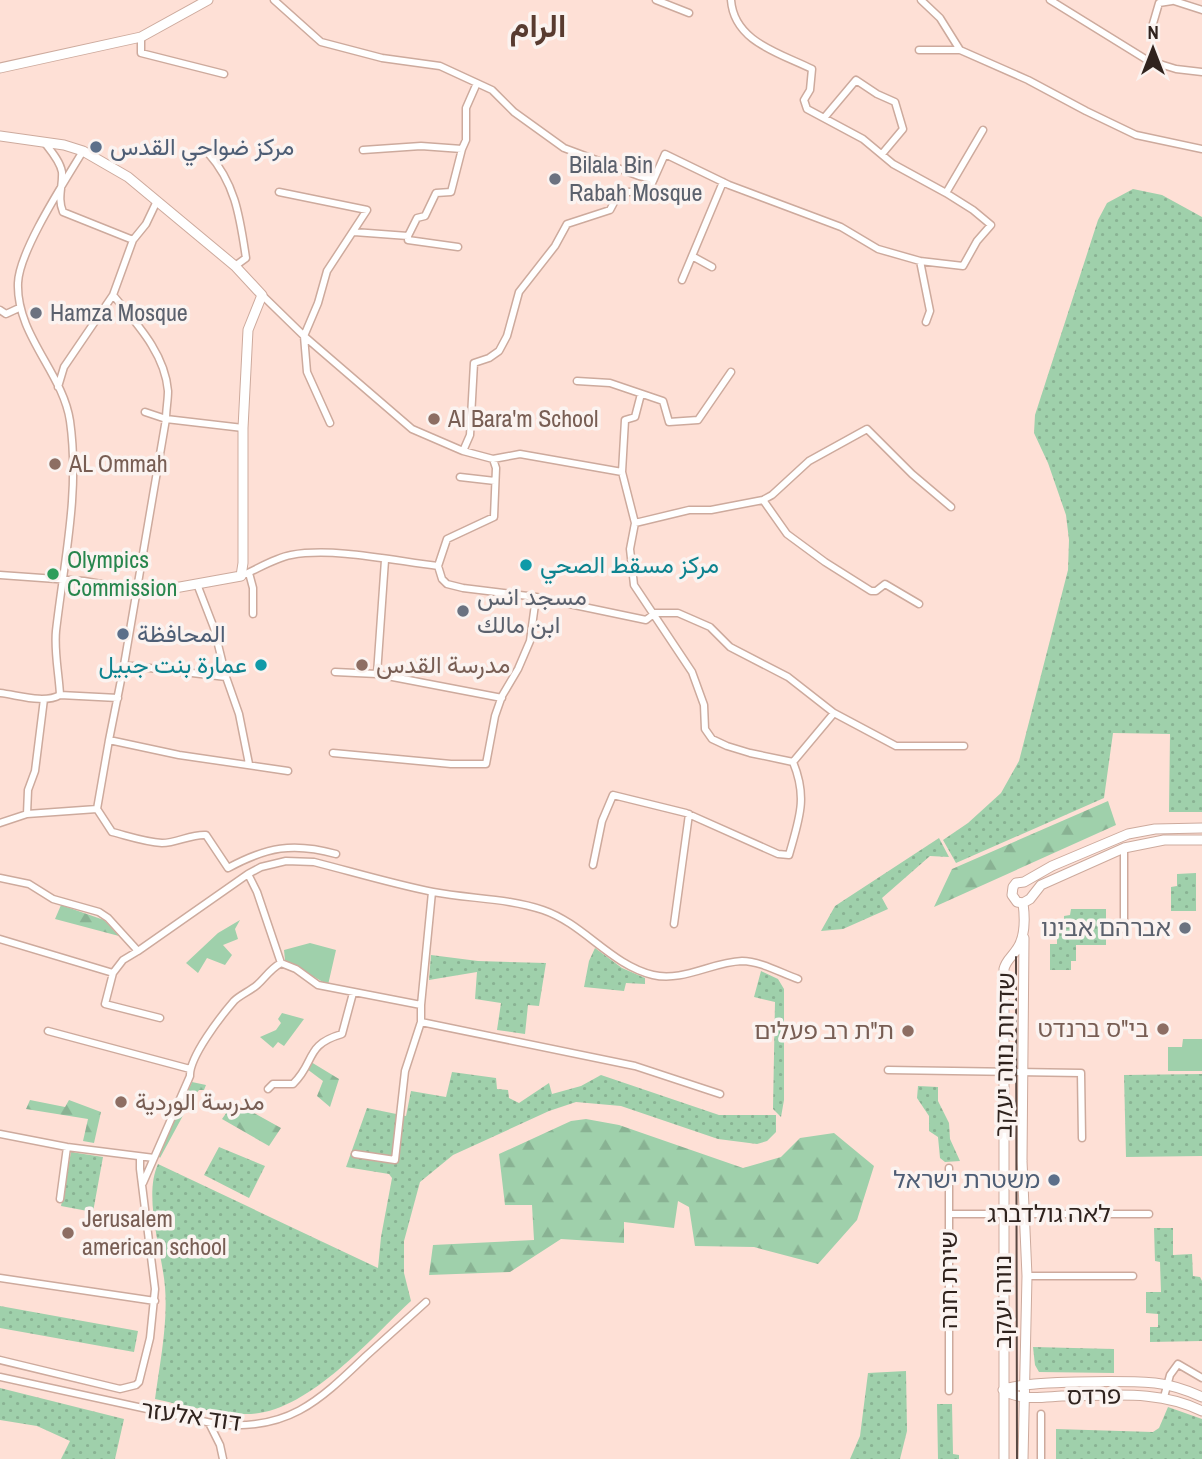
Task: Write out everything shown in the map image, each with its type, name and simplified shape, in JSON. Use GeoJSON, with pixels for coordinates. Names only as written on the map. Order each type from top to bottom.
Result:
{"type":"FeatureCollection","features":[{"type":"Feature","properties":{"kind":"street"},"geometry":{"type":"LineString","coordinates":[[0,68],[141,37],[208,0]]}},
{"type":"Feature","properties":{"kind":"street"},"geometry":{"type":"LineString","coordinates":[[274,0],[321,42],[382,58],[440,66],[492,90],[514,112],[564,148],[654,179]]}},
{"type":"Feature","properties":{"kind":"street"},"geometry":{"type":"LineString","coordinates":[[656,0],[689,13]]}},
{"type":"Feature","properties":{"kind":"street"},"geometry":{"type":"LineString","coordinates":[[463,451],[470,435],[475,361],[489,358],[499,351],[507,336],[519,292],[555,246],[567,223],[610,210],[619,193],[649,190],[665,154],[723,182],[841,227],[878,249],[920,261],[963,267],[977,241],[991,225],[946,193],[894,164],[863,139],[807,109],[804,100],[810,90],[812,69],[751,39],[741,30],[731,0]]}},
{"type":"Feature","properties":{"kind":"street"},"geometry":{"type":"LineString","coordinates":[[921,0],[940,18],[960,50]]}},
{"type":"Feature","properties":{"kind":"street"},"geometry":{"type":"LineString","coordinates":[[1050,0],[1147,60],[1176,69],[1202,72]]}},
{"type":"Feature","properties":{"kind":"street"},"geometry":{"type":"LineString","coordinates":[[1153,27],[1159,3],[1172,0],[1202,10]]}},
{"type":"Feature","properties":{"kind":"street"},"geometry":{"type":"LineString","coordinates":[[141,37],[141,53],[224,74]]}},
{"type":"Feature","properties":{"kind":"street"},"geometry":{"type":"LineString","coordinates":[[919,50],[960,50],[1028,80],[1136,135],[1202,149]]}},
{"type":"Feature","properties":{"kind":"street"},"geometry":{"type":"LineString","coordinates":[[824,118],[856,80],[895,102],[903,129],[882,154]]}},
{"type":"Feature","properties":{"kind":"street"},"geometry":{"type":"LineString","coordinates":[[408,236],[417,218],[425,216],[436,193],[451,192],[466,140],[467,108],[477,83]]}},
{"type":"Feature","properties":{"kind":"street"},"geometry":{"type":"LineString","coordinates":[[946,193],[983,130]]}},
{"type":"Feature","properties":{"kind":"street"},"geometry":{"type":"LineString","coordinates":[[0,136],[83,151],[128,177],[235,267],[304,336],[412,429],[463,451],[492,459],[520,454],[622,472]]}},
{"type":"Feature","properties":{"kind":"street"},"geometry":{"type":"LineString","coordinates":[[44,142],[57,159],[62,172],[59,191],[63,212],[133,240]]}},
{"type":"Feature","properties":{"kind":"street"},"geometry":{"type":"LineString","coordinates":[[363,150],[421,146],[462,149]]}},
{"type":"Feature","properties":{"kind":"street"},"geometry":{"type":"LineString","coordinates":[[60,695],[56,635],[74,498],[70,417],[19,308],[18,281],[28,248],[83,151]]}},
{"type":"Feature","properties":{"kind":"street"},"geometry":{"type":"LineString","coordinates":[[208,153],[220,166],[239,207],[246,258],[235,267]]}},
{"type":"Feature","properties":{"kind":"street"},"geometry":{"type":"LineString","coordinates":[[682,280],[723,182]]}},
{"type":"Feature","properties":{"kind":"street"},"geometry":{"type":"LineString","coordinates":[[279,192],[367,210],[327,271],[318,303],[304,336],[307,372],[330,423]]}},
{"type":"Feature","properties":{"kind":"street"},"geometry":{"type":"LineString","coordinates":[[58,387],[64,367],[113,295],[133,240],[146,224],[156,203]]}},
{"type":"Feature","properties":{"kind":"street"},"geometry":{"type":"LineString","coordinates":[[354,232],[408,236]]}},
{"type":"Feature","properties":{"kind":"street"},"geometry":{"type":"LineString","coordinates":[[408,236],[408,240],[458,247]]}},
{"type":"Feature","properties":{"kind":"street"},"geometry":{"type":"LineString","coordinates":[[692,256],[712,267]]}},
{"type":"Feature","properties":{"kind":"street"},"geometry":{"type":"LineString","coordinates":[[920,261],[930,311],[926,322]]}},
{"type":"Feature","properties":{"kind":"street"},"geometry":{"type":"LineString","coordinates":[[113,295],[146,336],[163,366],[168,391],[166,419],[97,809],[112,832],[128,836],[164,843],[195,834],[206,835],[228,868],[256,854],[283,848],[301,847],[336,854]]}},
{"type":"Feature","properties":{"kind":"street"},"geometry":{"type":"LineString","coordinates":[[253,614],[253,588],[245,575],[243,563],[243,428],[248,330],[262,295]]}},
{"type":"Feature","properties":{"kind":"street"},"geometry":{"type":"LineString","coordinates":[[0,310],[6,314],[19,308]]}},
{"type":"Feature","properties":{"kind":"street"},"geometry":{"type":"LineString","coordinates":[[577,381],[610,383],[663,401],[669,422],[698,420],[731,372]]}},
{"type":"Feature","properties":{"kind":"street"},"geometry":{"type":"LineString","coordinates":[[641,394],[635,417],[625,420],[622,472],[635,523],[630,549],[634,585],[692,672],[704,705],[705,729],[712,739],[750,753],[793,762]]}},
{"type":"Feature","properties":{"kind":"street"},"geometry":{"type":"LineString","coordinates":[[145,412],[166,419],[243,428]]}},
{"type":"Feature","properties":{"kind":"street"},"geometry":{"type":"LineString","coordinates":[[635,523],[689,510],[711,510],[763,500],[809,461],[867,429],[912,474],[951,507]]}},
{"type":"Feature","properties":{"kind":"street"},"geometry":{"type":"LineString","coordinates":[[492,459],[496,468],[494,517],[447,540],[438,566],[442,579],[447,584],[536,597],[646,620],[655,613],[678,613],[710,627],[730,647],[788,677],[834,713],[896,746],[964,746]]}},
{"type":"Feature","properties":{"kind":"street"},"geometry":{"type":"LineString","coordinates":[[460,477],[495,481]]}},
{"type":"Feature","properties":{"kind":"street"},"geometry":{"type":"LineString","coordinates":[[763,500],[787,534],[825,562],[871,591],[876,591],[885,584],[919,604]]}},
{"type":"Feature","properties":{"kind":"street"},"geometry":{"type":"LineString","coordinates":[[0,575],[84,581],[158,591],[245,575],[288,555],[308,553],[438,566]]}},
{"type":"Feature","properties":{"kind":"street"},"geometry":{"type":"LineString","coordinates":[[377,674],[385,559]]}},
{"type":"Feature","properties":{"kind":"street"},"geometry":{"type":"LineString","coordinates":[[197,584],[214,628],[241,724],[249,764]]}},
{"type":"Feature","properties":{"kind":"street"},"geometry":{"type":"LineString","coordinates":[[333,753],[451,764],[486,764],[495,716],[530,641],[536,597]]}},
{"type":"Feature","properties":{"kind":"street"},"geometry":{"type":"LineString","coordinates":[[124,665],[226,677]]}},
{"type":"Feature","properties":{"kind":"street"},"geometry":{"type":"LineString","coordinates":[[335,672],[377,674],[502,698]]}},
{"type":"Feature","properties":{"kind":"street"},"geometry":{"type":"LineString","coordinates":[[0,693],[44,699],[60,695],[118,698]]}},
{"type":"Feature","properties":{"kind":"street"},"geometry":{"type":"LineString","coordinates":[[27,814],[28,790],[34,771],[44,699]]}},
{"type":"Feature","properties":{"kind":"street"},"geometry":{"type":"LineString","coordinates":[[793,762],[834,713]]}},
{"type":"Feature","properties":{"kind":"street"},"geometry":{"type":"LineString","coordinates":[[109,740],[168,753],[288,771]]}},
{"type":"Feature","properties":{"kind":"street"},"geometry":{"type":"LineString","coordinates":[[593,865],[602,821],[613,795],[689,814],[778,855],[789,855],[802,795],[793,762]]}},
{"type":"Feature","properties":{"kind":"street"},"geometry":{"type":"LineString","coordinates":[[0,823],[27,814],[97,809]]}},
{"type":"Feature","properties":{"kind":"street"},"geometry":{"type":"LineString","coordinates":[[674,924],[689,814]]}},
{"type":"Feature","properties":{"kind":"street"},"geometry":{"type":"LineString","coordinates":[[1202,828],[1155,829],[1128,834],[1016,884],[1012,890],[1013,898],[1023,902],[1030,899],[1041,884],[1124,848],[1164,840],[1202,840]]}},
{"type":"Feature","properties":{"kind":"street"},"geometry":{"type":"LineString","coordinates":[[1124,848],[1124,929]]}},
{"type":"Feature","properties":{"kind":"street"},"geometry":{"type":"LineString","coordinates":[[160,1018],[105,1004],[113,973],[123,960],[248,874],[270,864],[297,860],[432,892],[488,899],[545,911],[561,918],[640,971],[657,976],[674,976],[746,961],[798,979]]}},
{"type":"Feature","properties":{"kind":"street"},"geometry":{"type":"LineString","coordinates":[[248,874],[257,892],[281,963],[296,969],[318,985],[421,1005]]}},
{"type":"Feature","properties":{"kind":"street"},"geometry":{"type":"LineString","coordinates":[[0,878],[29,884],[53,899],[99,912],[108,918],[138,951]]}},
{"type":"Feature","properties":{"kind":"street"},"geometry":{"type":"LineString","coordinates":[[1024,882],[1029,885],[1032,893]]}},
{"type":"Feature","properties":{"kind":"street"},"geometry":{"type":"LineString","coordinates":[[355,1154],[394,1160],[405,1071],[421,1023],[432,892]]}},
{"type":"Feature","properties":{"kind":"street"},"geometry":{"type":"LineString","coordinates":[[1023,902],[1024,1072]]}},
{"type":"Feature","properties":{"kind":"street","name":"שדרות נווה יעקב"},"geometry":{"type":"LineString","coordinates":[[1003,1213],[1005,966],[1024,933]]}},
{"type":"Feature","properties":{"kind":"street"},"geometry":{"type":"LineString","coordinates":[[0,939],[113,973]]}},
{"type":"Feature","properties":{"kind":"street"},"geometry":{"type":"LineString","coordinates":[[143,1183],[190,1076],[197,1052],[235,1000],[281,963]]}},
{"type":"Feature","properties":{"kind":"street"},"geometry":{"type":"LineString","coordinates":[[268,1089],[273,1084],[293,1084],[299,1079],[318,1045],[326,1039],[342,1034],[353,993]]}},
{"type":"Feature","properties":{"kind":"street"},"geometry":{"type":"LineString","coordinates":[[421,1023],[635,1066],[720,1094]]}},
{"type":"Feature","properties":{"kind":"street"},"geometry":{"type":"LineString","coordinates":[[48,1031],[190,1069]]}},
{"type":"Feature","properties":{"kind":"street"},"geometry":{"type":"LineString","coordinates":[[888,1070],[1081,1073],[1082,1139]]}},
{"type":"Feature","properties":{"kind":"street","name":"שדרות נווה יעקב"},"geometry":{"type":"LineString","coordinates":[[1024,1072],[1022,1161],[1025,1213]]}},
{"type":"Feature","properties":{"kind":"street"},"geometry":{"type":"LineString","coordinates":[[0,1134],[67,1147],[154,1158]]}},
{"type":"Feature","properties":{"kind":"street"},"geometry":{"type":"LineString","coordinates":[[60,1199],[67,1147]]}},
{"type":"Feature","properties":{"kind":"street"},"geometry":{"type":"LineString","coordinates":[[0,1360],[120,1389],[139,1382],[155,1301],[140,1157]]}},
{"type":"Feature","properties":{"kind":"street","name":"שירת חנה"},"geometry":{"type":"LineString","coordinates":[[949,1168],[949,1391]]}},
{"type":"Feature","properties":{"kind":"street","name":"נווה יעקב"},"geometry":{"type":"LineString","coordinates":[[1003,1213],[1003,1390]]}},
{"type":"Feature","properties":{"kind":"street","name":"נווה יעקב"},"geometry":{"type":"LineString","coordinates":[[1025,1213],[1027,1276]]}},
{"type":"Feature","properties":{"kind":"street","name":"לאה גולדברג"},"geometry":{"type":"LineString","coordinates":[[949,1214],[1149,1214]]}},
{"type":"Feature","properties":{"kind":"street"},"geometry":{"type":"LineString","coordinates":[[1023,1459],[1027,1276],[1133,1276]]}},
{"type":"Feature","properties":{"kind":"street"},"geometry":{"type":"LineString","coordinates":[[0,1278],[155,1301]]}},
{"type":"Feature","properties":{"kind":"street","name":"דוד אלעזר"},"geometry":{"type":"LineString","coordinates":[[0,1377],[209,1423],[232,1426],[261,1424],[288,1416],[312,1404],[426,1302]]}},
{"type":"Feature","properties":{"kind":"street"},"geometry":{"type":"LineString","coordinates":[[1164,1397],[1178,1364],[1202,1378]]}},
{"type":"Feature","properties":{"kind":"street"},"geometry":{"type":"LineString","coordinates":[[1004,1459],[1003,1390],[1024,1384],[1143,1383],[1167,1385],[1202,1397]]}},
{"type":"Feature","properties":{"kind":"street","name":"פרדס"},"geometry":{"type":"LineString","coordinates":[[1003,1390],[1024,1397],[1164,1397],[1202,1411]]}},
{"type":"Feature","properties":{"kind":"street"},"geometry":{"type":"LineString","coordinates":[[1041,1413],[1041,1459]]}},
{"type":"Feature","properties":{"kind":"street"},"geometry":{"type":"LineString","coordinates":[[209,1423],[220,1445],[223,1459]]}},
{"type":"Feature","properties":{"kind":"green space"},"geometry":{"type":"Polygon","coordinates":[[[1133,189],[1162,195],[1202,217],[1202,812],[1169,812],[1170,734],[1113,733],[1104,798],[956,863],[943,840],[968,823],[1001,793],[1019,761],[1068,570],[1066,515],[1048,463],[1034,433],[1035,415],[1098,220],[1107,203],[1133,189]]]}},
{"type":"Feature","properties":{"kind":"green space"},"geometry":{"type":"Polygon","coordinates":[[[1108,801],[1116,825],[934,907],[952,869],[1108,801]]]}},
{"type":"Feature","properties":{"kind":"green space"},"geometry":{"type":"Polygon","coordinates":[[[939,838],[949,857],[930,856],[882,898],[888,909],[843,929],[821,931],[835,906],[939,838]]]}},
{"type":"Feature","properties":{"kind":"green space"},"geometry":{"type":"Polygon","coordinates":[[[1196,873],[1196,911],[1171,911],[1171,887],[1177,886],[1177,874],[1196,873]]]}},
{"type":"Feature","properties":{"kind":"green space"},"geometry":{"type":"Polygon","coordinates":[[[61,905],[104,920],[119,936],[55,919],[61,905]]]}},
{"type":"Feature","properties":{"kind":"green space"},"geometry":{"type":"Polygon","coordinates":[[[1071,909],[1106,909],[1106,945],[1076,945],[1076,961],[1071,961],[1071,970],[1050,970],[1050,944],[1057,944],[1057,925],[1064,925],[1064,916],[1070,915],[1071,909]]]}},
{"type":"Feature","properties":{"kind":"green space"},"geometry":{"type":"Polygon","coordinates":[[[240,920],[235,929],[238,939],[223,945],[232,955],[225,965],[207,958],[198,973],[186,963],[218,933],[240,920]]]}},
{"type":"Feature","properties":{"kind":"green space"},"geometry":{"type":"Polygon","coordinates":[[[310,943],[336,950],[328,985],[285,960],[284,950],[310,943]]]}},
{"type":"Feature","properties":{"kind":"green space"},"geometry":{"type":"Polygon","coordinates":[[[595,948],[622,968],[645,978],[645,984],[626,983],[624,991],[584,987],[589,961],[595,948]]]}},
{"type":"Feature","properties":{"kind":"green space"},"geometry":{"type":"Polygon","coordinates":[[[431,955],[478,961],[546,963],[539,1006],[528,1005],[525,1034],[497,1030],[501,1003],[475,999],[477,972],[429,980],[431,955]]]}},
{"type":"Feature","properties":{"kind":"green space"},"geometry":{"type":"Polygon","coordinates":[[[761,971],[778,979],[784,989],[784,1100],[781,1117],[773,1109],[775,1002],[754,997],[761,971]]]}},
{"type":"Feature","properties":{"kind":"green space"},"geometry":{"type":"Polygon","coordinates":[[[282,1013],[304,1019],[284,1046],[278,1042],[273,1048],[260,1037],[276,1030],[281,1023],[278,1019],[282,1013]]]}},
{"type":"Feature","properties":{"kind":"green space"},"geometry":{"type":"Polygon","coordinates":[[[1183,1039],[1202,1039],[1202,1071],[1168,1071],[1168,1047],[1182,1047],[1183,1039]]]}},
{"type":"Feature","properties":{"kind":"green space"},"geometry":{"type":"Polygon","coordinates":[[[311,1062],[339,1079],[330,1107],[317,1096],[323,1081],[307,1069],[311,1062]]]}},
{"type":"Feature","properties":{"kind":"green space"},"geometry":{"type":"Polygon","coordinates":[[[452,1072],[496,1078],[497,1089],[508,1090],[509,1098],[519,1103],[549,1083],[552,1094],[581,1086],[601,1075],[719,1115],[776,1115],[776,1132],[767,1141],[757,1144],[718,1139],[621,1106],[576,1102],[549,1111],[453,1155],[420,1182],[404,1241],[404,1273],[411,1301],[358,1353],[316,1387],[273,1410],[251,1414],[215,1412],[155,1399],[166,1301],[152,1192],[158,1164],[378,1268],[392,1178],[389,1174],[346,1167],[367,1108],[406,1116],[411,1091],[446,1097],[452,1072]]]}},
{"type":"Feature","properties":{"kind":"green space"},"geometry":{"type":"Polygon","coordinates":[[[1202,1074],[1202,1156],[1126,1157],[1124,1075],[1202,1074]]]}},
{"type":"Feature","properties":{"kind":"green space"},"geometry":{"type":"Polygon","coordinates":[[[192,1082],[206,1085],[204,1090],[199,1090],[193,1097],[160,1158],[158,1155],[192,1082]]]}},
{"type":"Feature","properties":{"kind":"green space"},"geometry":{"type":"Polygon","coordinates":[[[918,1086],[938,1087],[938,1101],[949,1123],[950,1139],[960,1161],[945,1162],[940,1158],[938,1137],[929,1131],[929,1116],[917,1098],[918,1086]]]}},
{"type":"Feature","properties":{"kind":"green space"},"geometry":{"type":"Polygon","coordinates":[[[30,1100],[65,1107],[69,1100],[101,1112],[94,1143],[83,1141],[88,1119],[26,1109],[30,1100]]]}},
{"type":"Feature","properties":{"kind":"green space"},"geometry":{"type":"Polygon","coordinates":[[[234,1102],[281,1128],[269,1146],[222,1119],[234,1102]]]}},
{"type":"Feature","properties":{"kind":"green space"},"geometry":{"type":"Polygon","coordinates":[[[586,1119],[619,1125],[743,1168],[781,1157],[800,1138],[834,1133],[874,1166],[857,1220],[818,1264],[754,1247],[695,1246],[689,1207],[678,1201],[674,1228],[624,1222],[624,1243],[561,1239],[510,1272],[429,1275],[433,1245],[534,1240],[532,1205],[505,1205],[499,1154],[571,1121],[586,1119]]]}},
{"type":"Feature","properties":{"kind":"green space"},"geometry":{"type":"Polygon","coordinates":[[[219,1147],[265,1166],[249,1198],[204,1175],[219,1147]]]}},
{"type":"Feature","properties":{"kind":"green space"},"geometry":{"type":"Polygon","coordinates":[[[71,1152],[103,1157],[93,1212],[61,1206],[71,1152]]]}},
{"type":"Feature","properties":{"kind":"green space"},"geometry":{"type":"Polygon","coordinates":[[[1154,1228],[1173,1228],[1173,1255],[1192,1254],[1193,1276],[1200,1277],[1202,1281],[1202,1341],[1150,1342],[1150,1327],[1158,1327],[1158,1314],[1146,1313],[1146,1292],[1161,1292],[1160,1262],[1155,1261],[1154,1228]]]}},
{"type":"Feature","properties":{"kind":"green space"},"geometry":{"type":"Polygon","coordinates":[[[0,1306],[138,1331],[134,1352],[0,1328],[0,1306]]]}},
{"type":"Feature","properties":{"kind":"green space"},"geometry":{"type":"Polygon","coordinates":[[[1033,1347],[1114,1349],[1114,1373],[1039,1372],[1035,1365],[1033,1347]]]}},
{"type":"Feature","properties":{"kind":"green space"},"geometry":{"type":"Polygon","coordinates":[[[906,1371],[907,1431],[900,1459],[850,1459],[860,1436],[868,1373],[906,1371]]]}},
{"type":"Feature","properties":{"kind":"green space"},"geometry":{"type":"Polygon","coordinates":[[[0,1388],[124,1419],[115,1459],[61,1459],[70,1441],[37,1426],[0,1420],[0,1388]]]}},
{"type":"Feature","properties":{"kind":"green space"},"geometry":{"type":"Polygon","coordinates":[[[937,1404],[952,1404],[953,1454],[959,1455],[959,1459],[938,1459],[937,1404]]]}},
{"type":"Feature","properties":{"kind":"green space"},"geometry":{"type":"Polygon","coordinates":[[[1168,1407],[1202,1419],[1202,1459],[1056,1459],[1056,1429],[1153,1432],[1159,1428],[1168,1407]]]}},
{"type":"Feature","properties":{"kind":"tram line"},"geometry":{"type":"LineString","coordinates":[[1016,957],[1017,1459]]}},
{"type":"Feature","properties":{"kind":"place","name":"مركز ضواحي القدس"},"geometry":{"type":"Point","coordinates":[96,147]}},
{"type":"Feature","properties":{"kind":"place","name":"Bilala Bin Rabah Mosque"},"geometry":{"type":"Point","coordinates":[555,179]}},
{"type":"Feature","properties":{"kind":"place","name":"Hamza Mosque"},"geometry":{"type":"Point","coordinates":[36,313]}},
{"type":"Feature","properties":{"kind":"place","name":"Al Bara'm School"},"geometry":{"type":"Point","coordinates":[434,419]}},
{"type":"Feature","properties":{"kind":"place","name":"AL Ommah"},"geometry":{"type":"Point","coordinates":[55,464]}},
{"type":"Feature","properties":{"kind":"place","name":"مركز مسقط الصحي"},"geometry":{"type":"Point","coordinates":[526,565]}},
{"type":"Feature","properties":{"kind":"place","name":"Olympics Commission"},"geometry":{"type":"Point","coordinates":[53,574]}},
{"type":"Feature","properties":{"kind":"place","name":"مسجد انس ابن مالك"},"geometry":{"type":"Point","coordinates":[463,611]}},
{"type":"Feature","properties":{"kind":"place","name":"المحافظة"},"geometry":{"type":"Point","coordinates":[123,634]}},
{"type":"Feature","properties":{"kind":"place","name":"عمارة بنت جبيل"},"geometry":{"type":"Point","coordinates":[261,665]}},
{"type":"Feature","properties":{"kind":"place","name":"مدرسة القدس"},"geometry":{"type":"Point","coordinates":[362,665]}},
{"type":"Feature","properties":{"kind":"place","name":"אברהם אבינו"},"geometry":{"type":"Point","coordinates":[1185,928]}},
{"type":"Feature","properties":{"kind":"place","name":"בי\"ס ברנדט"},"geometry":{"type":"Point","coordinates":[1163,1029]}},
{"type":"Feature","properties":{"kind":"place","name":"ת\"ת רב פעלים"},"geometry":{"type":"Point","coordinates":[908,1031]}},
{"type":"Feature","properties":{"kind":"place","name":"مدرسة الوردية"},"geometry":{"type":"Point","coordinates":[121,1102]}},
{"type":"Feature","properties":{"kind":"place","name":"משטרת ישראל"},"geometry":{"type":"Point","coordinates":[1054,1180]}},
{"type":"Feature","properties":{"kind":"place","name":"Jerusalem american school"},"geometry":{"type":"Point","coordinates":[68,1233]}},
{"type":"Feature","properties":{"kind":"district","name":"الرام"},"geometry":{"type":"Point","coordinates":[538,26]}}]}
